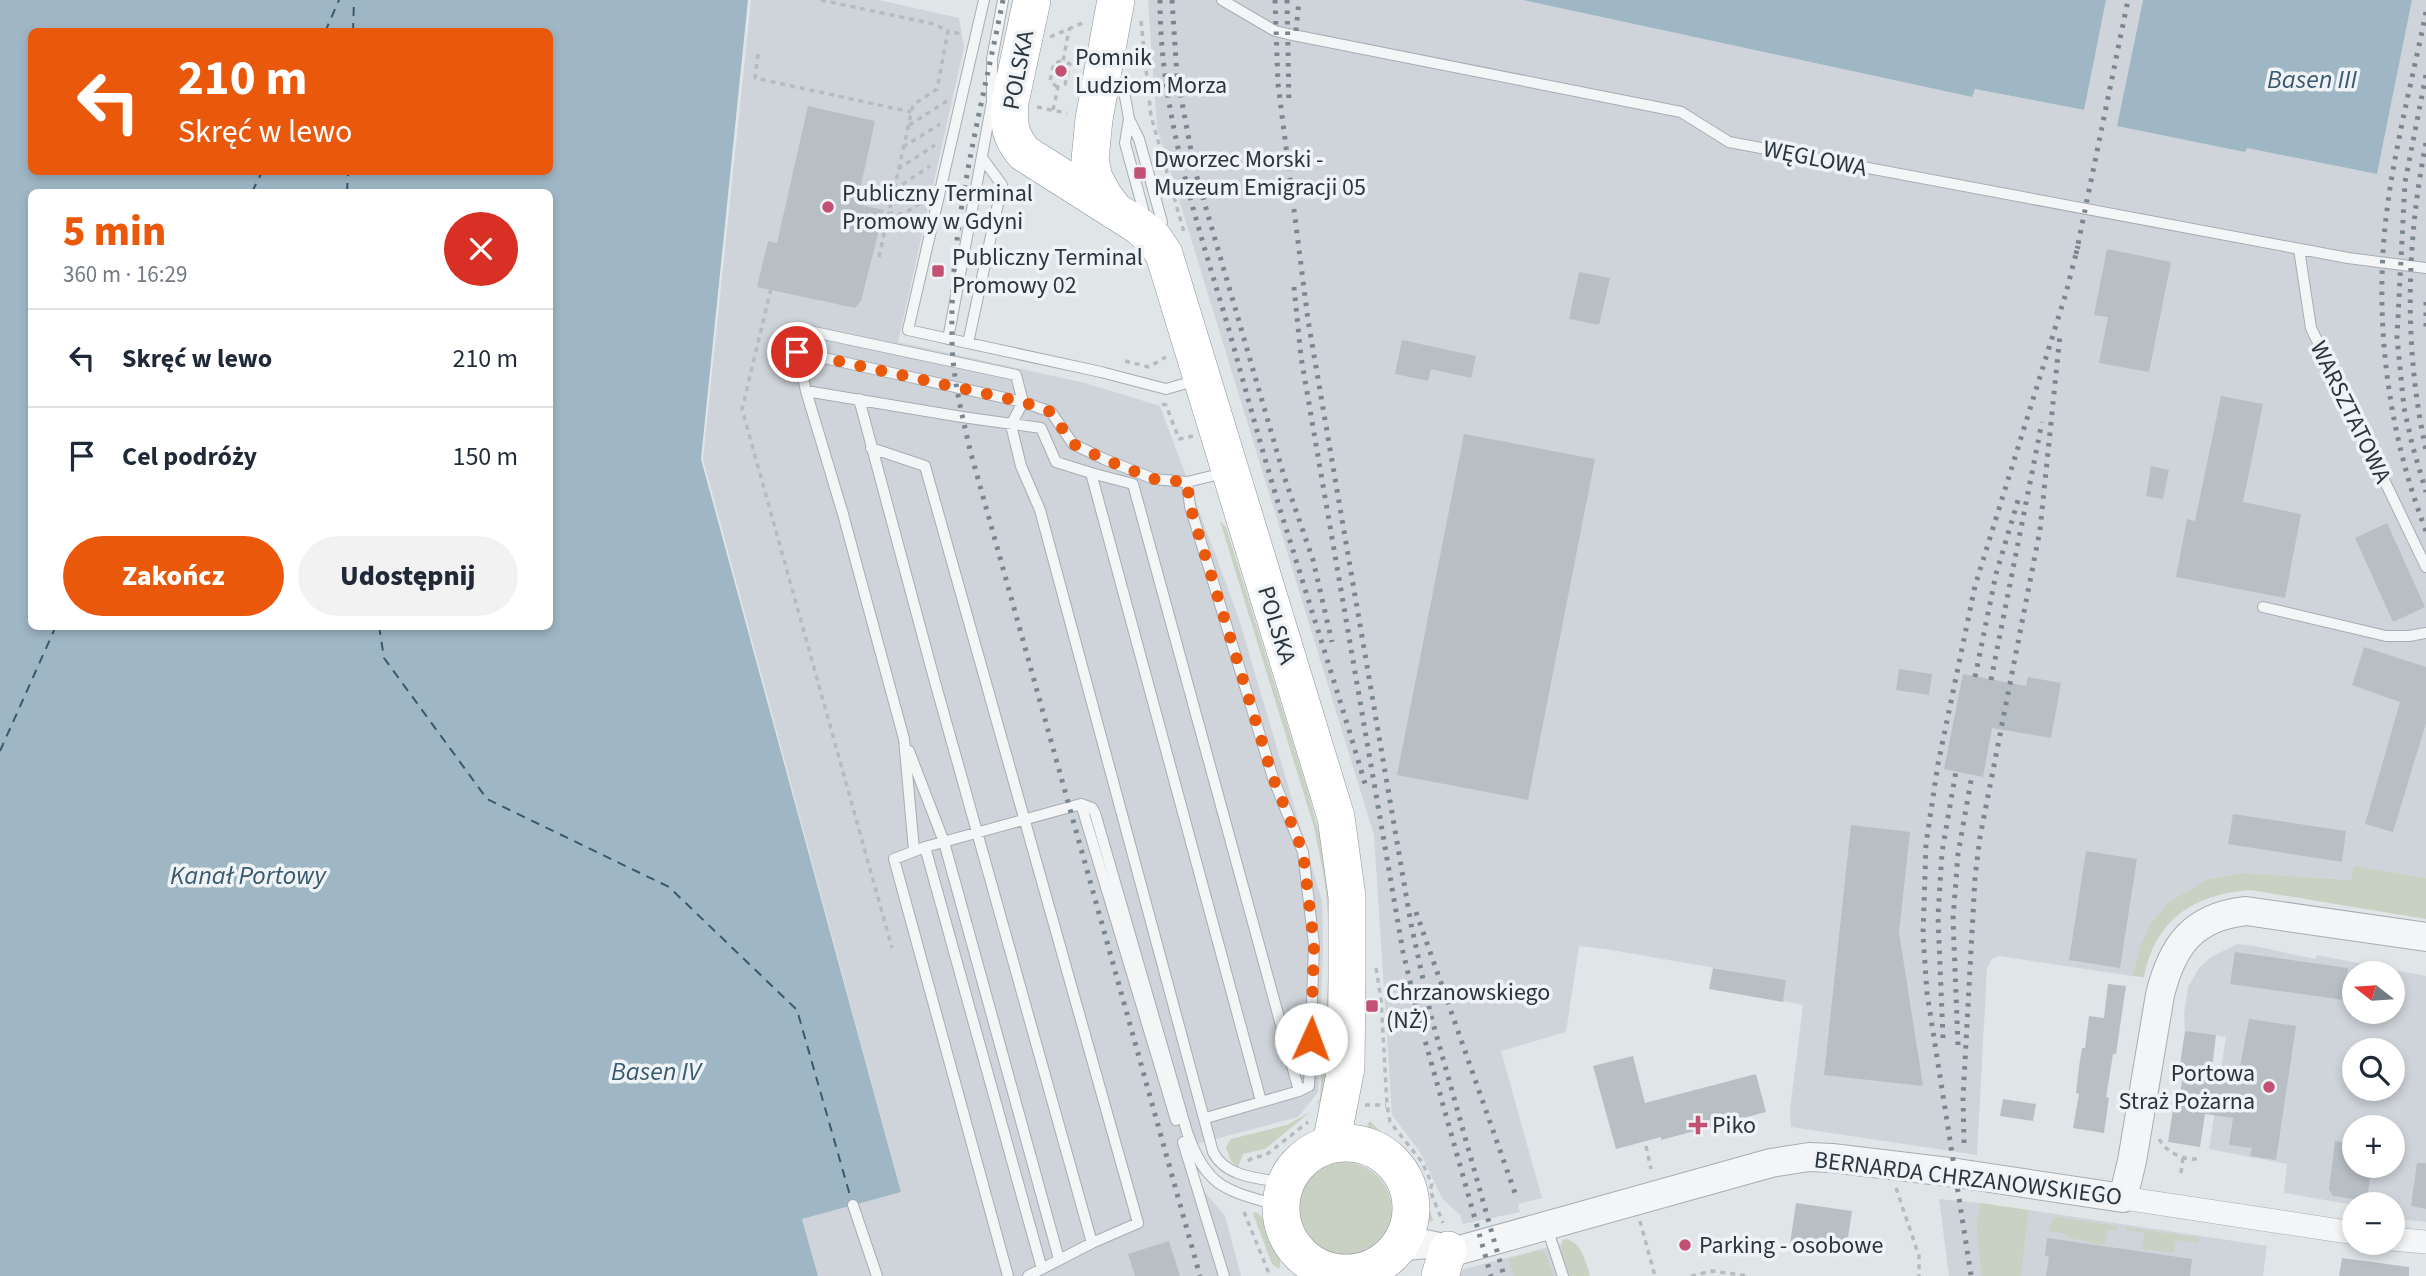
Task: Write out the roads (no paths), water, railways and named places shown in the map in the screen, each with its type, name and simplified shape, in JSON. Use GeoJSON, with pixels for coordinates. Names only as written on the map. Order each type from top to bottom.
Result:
{"type":"FeatureCollection","features":[{"type":"Feature","properties":{"kind":"highway","name":"POLSKA"},"geometry":{"type":"LineString","coordinates":[[1032,0],[1008,119],[1015,143],[1024,153],[1136,225]]}},
{"type":"Feature","properties":{"kind":"highway","name":"POLSKA"},"geometry":{"type":"LineString","coordinates":[[1104,10],[1102,76],[1090,141],[1094,178],[1103,195],[1164,254],[1190,383],[1230,471],[1336,817],[1347,897],[1346,1068],[1333,1136]]}},
{"type":"Feature","properties":{"kind":"highway"},"geometry":{"type":"LineString","coordinates":[[1333,1136],[1379,1151],[1401,1173],[1411,1202],[1413,1251],[1349,1273],[1315,1266],[1296,1266],[1290,1241],[1282,1224],[1282,1195],[1296,1165],[1333,1136]]}},
{"type":"Feature","properties":{"kind":"street"},"geometry":{"type":"LineString","coordinates":[[2123,1198],[2166,969],[2172,955],[2188,935],[2220,916],[2246,911],[2426,937]]}},
{"type":"Feature","properties":{"kind":"street","name":"BERNARDA CHRZANOWSKIEGO"},"geometry":{"type":"LineString","coordinates":[[1413,1251],[1456,1251],[1771,1163],[1809,1157],[1966,1174],[2342,1231]]}},
{"type":"Feature","properties":{"kind":"street"},"geometry":{"type":"LineString","coordinates":[[2405,1240],[2426,1242]]}},
{"type":"Feature","properties":{"kind":"lane"},"geometry":{"type":"LineString","coordinates":[[984,0],[908,330],[1167,388],[1190,383]]}},
{"type":"Feature","properties":{"kind":"lane"},"geometry":{"type":"LineString","coordinates":[[948,339],[983,159],[992,102],[992,59],[1003,0]]}},
{"type":"Feature","properties":{"kind":"lane","name":"WĘGLOWA"},"geometry":{"type":"LineString","coordinates":[[1222,0],[1275,31],[1287,34],[1681,111],[1730,142],[2348,258],[2426,268]]}},
{"type":"Feature","properties":{"kind":"lane"},"geometry":{"type":"LineString","coordinates":[[992,102],[1017,68]]}},
{"type":"Feature","properties":{"kind":"lane"},"geometry":{"type":"LineString","coordinates":[[1102,76],[1124,91],[1129,119],[1139,139],[1162,222],[1136,225]]}},
{"type":"Feature","properties":{"kind":"lane"},"geometry":{"type":"LineString","coordinates":[[1129,119],[1125,143],[1143,209],[1136,225]]}},
{"type":"Feature","properties":{"kind":"lane"},"geometry":{"type":"LineString","coordinates":[[968,343],[1002,185],[983,159]]}},
{"type":"Feature","properties":{"kind":"lane","name":"WARSZTATOWA"},"geometry":{"type":"LineString","coordinates":[[2299,249],[2311,328],[2426,567]]}},
{"type":"Feature","properties":{"kind":"lane"},"geometry":{"type":"LineString","coordinates":[[1059,1259],[944,842],[904,739],[843,514],[806,391],[797,352],[800,329],[1016,375],[1023,402],[1011,425],[1021,466],[1040,510],[1213,1152],[1223,1166],[1231,1171],[1282,1195]]}},
{"type":"Feature","properties":{"kind":"lane"},"geometry":{"type":"LineString","coordinates":[[797,352],[1023,402],[1051,412],[1073,444],[1154,479],[1187,482],[1230,471]]}},
{"type":"Feature","properties":{"kind":"lane"},"geometry":{"type":"LineString","coordinates":[[806,391],[1041,428],[1056,462],[1133,484],[1299,1091]]}},
{"type":"Feature","properties":{"kind":"lane"},"geometry":{"type":"LineString","coordinates":[[859,399],[1092,1243]]}},
{"type":"Feature","properties":{"kind":"lane"},"geometry":{"type":"LineString","coordinates":[[871,448],[925,466],[1138,1223],[1028,1276]]}},
{"type":"Feature","properties":{"kind":"lane"},"geometry":{"type":"LineString","coordinates":[[1091,472],[1261,1101]]}},
{"type":"Feature","properties":{"kind":"lane"},"geometry":{"type":"LineString","coordinates":[[1187,482],[1190,506],[1273,778],[1303,852],[1314,945],[1309,1086],[1206,1118]]}},
{"type":"Feature","properties":{"kind":"lane"},"geometry":{"type":"LineString","coordinates":[[2263,607],[2386,636],[2426,633]]}},
{"type":"Feature","properties":{"kind":"lane"},"geometry":{"type":"LineString","coordinates":[[904,739],[920,848],[1042,1269]]}},
{"type":"Feature","properties":{"kind":"lane"},"geometry":{"type":"LineString","coordinates":[[1008,1276],[894,859],[920,848],[1081,804],[1092,808],[1196,1156],[1205,1172],[1225,1188],[1282,1195]]}},
{"type":"Feature","properties":{"kind":"lane"},"geometry":{"type":"LineString","coordinates":[[1081,804],[1224,1276]]}},
{"type":"Feature","properties":{"kind":"lane"},"geometry":{"type":"LineString","coordinates":[[853,1205],[875,1276]]}},
{"type":"Feature","properties":{"kind":"lane"},"geometry":{"type":"LineString","coordinates":[[1546,1226],[1563,1276]]}},
{"type":"Feature","properties":{"kind":"water","name":"Kanał Portowy"},"geometry":{"type":"Polygon","coordinates":[[[0,0],[748,0],[701,459],[901,1192],[802,1219],[818,1276],[0,1276],[0,0]]]}},
{"type":"Feature","properties":{"kind":"water"},"geometry":{"type":"Polygon","coordinates":[[[1523,0],[2106,0],[2084,110],[1975,89],[1972,97],[1523,0]]]}},
{"type":"Feature","properties":{"kind":"water","name":"Basen III"},"geometry":{"type":"Polygon","coordinates":[[[2143,0],[2412,0],[2377,174],[2247,148],[2245,152],[2117,126],[2143,0]]]}},
{"type":"Feature","properties":{"kind":"railway"},"geometry":{"type":"LineString","coordinates":[[1003,0],[961,211],[952,296],[952,353],[956,381],[970,450],[1200,1276]]}},
{"type":"Feature","properties":{"kind":"railway"},"geometry":{"type":"LineString","coordinates":[[1160,0],[1166,84],[1182,167],[1274,491],[1366,787]]}},
{"type":"Feature","properties":{"kind":"railway"},"geometry":{"type":"LineString","coordinates":[[1172,0],[1177,75],[1194,167],[1284,476],[1313,560],[1332,642]]}},
{"type":"Feature","properties":{"kind":"railway"},"geometry":{"type":"LineString","coordinates":[[1275,0],[1278,84],[1308,320],[1411,924],[1431,1016],[1504,1276]]}},
{"type":"Feature","properties":{"kind":"railway"},"geometry":{"type":"LineString","coordinates":[[1287,0],[1289,105]]}},
{"type":"Feature","properties":{"kind":"railway"},"geometry":{"type":"LineString","coordinates":[[1296,31],[1299,0]]}},
{"type":"Feature","properties":{"kind":"railway"},"geometry":{"type":"LineString","coordinates":[[2076,254],[2128,0]]}},
{"type":"Feature","properties":{"kind":"railway"},"geometry":{"type":"LineString","coordinates":[[2426,12],[2397,147],[2388,201],[2382,266],[2384,343],[2394,420],[2413,495],[2426,531]]}},
{"type":"Feature","properties":{"kind":"railway"},"geometry":{"type":"LineString","coordinates":[[2426,75],[2405,182],[2397,337],[2404,408],[2426,492]]}},
{"type":"Feature","properties":{"kind":"railway"},"geometry":{"type":"LineString","coordinates":[[2426,143],[2414,219],[2410,296],[2414,374],[2426,450]]}},
{"type":"Feature","properties":{"kind":"railway"},"geometry":{"type":"LineString","coordinates":[[1971,1275],[1927,993],[1923,935],[1926,844],[1938,764],[1975,586],[2066,293],[2078,246]]}},
{"type":"Feature","properties":{"kind":"railway"},"geometry":{"type":"LineString","coordinates":[[1294,287],[1301,357],[1403,952],[1419,1019],[1491,1276]]}},
{"type":"Feature","properties":{"kind":"railway"},"geometry":{"type":"LineString","coordinates":[[2426,302],[2426,333]]}},
{"type":"Feature","properties":{"kind":"railway"},"geometry":{"type":"LineString","coordinates":[[1964,1143],[1963,1098],[1975,877],[1980,837],[2040,530],[2060,335]]}},
{"type":"Feature","properties":{"kind":"railway"},"geometry":{"type":"LineString","coordinates":[[1991,680],[2042,422]]}},
{"type":"Feature","properties":{"kind":"railway"},"geometry":{"type":"LineString","coordinates":[[1975,677],[1996,574],[2019,497]]}},
{"type":"Feature","properties":{"kind":"railway"},"geometry":{"type":"LineString","coordinates":[[1943,1038],[1938,917],[1942,852],[1956,771]]}},
{"type":"Feature","properties":{"kind":"railway"},"geometry":{"type":"LineString","coordinates":[[1958,1045],[1953,919],[1958,854],[1972,775]]}},
{"type":"Feature","properties":{"kind":"railway"},"geometry":{"type":"LineString","coordinates":[[1416,912],[1515,1193]]}},
{"type":"Feature","properties":{"kind":"place","name":"Pomnik Ludziom Morza"},"geometry":{"type":"Point","coordinates":[1061,71]}},
{"type":"Feature","properties":{"kind":"place","name":"Dworzec Morski - Muzeum Emigracji 05"},"geometry":{"type":"Point","coordinates":[1140,173]}},
{"type":"Feature","properties":{"kind":"place","name":"Publiczny Terminal Promowy w Gdyni"},"geometry":{"type":"Point","coordinates":[828,207]}},
{"type":"Feature","properties":{"kind":"place","name":"Publiczny Terminal Promowy 02"},"geometry":{"type":"Point","coordinates":[938,271]}},
{"type":"Feature","properties":{"kind":"place","name":"Chrzanowskiego (NŻ)"},"geometry":{"type":"Point","coordinates":[1372,1006]}},
{"type":"Feature","properties":{"kind":"place","name":"Portowa Straż Pożarna"},"geometry":{"type":"Point","coordinates":[2269,1087]}},
{"type":"Feature","properties":{"kind":"place","name":"Piko"},"geometry":{"type":"Point","coordinates":[1698,1125]}},
{"type":"Feature","properties":{"kind":"place","name":"Parking - osobowe"},"geometry":{"type":"Point","coordinates":[1685,1245]}},
{"type":"Feature","properties":{"kind":"water label","name":"Basen IV"},"geometry":{"type":"Point","coordinates":[656,1071]}}]}
